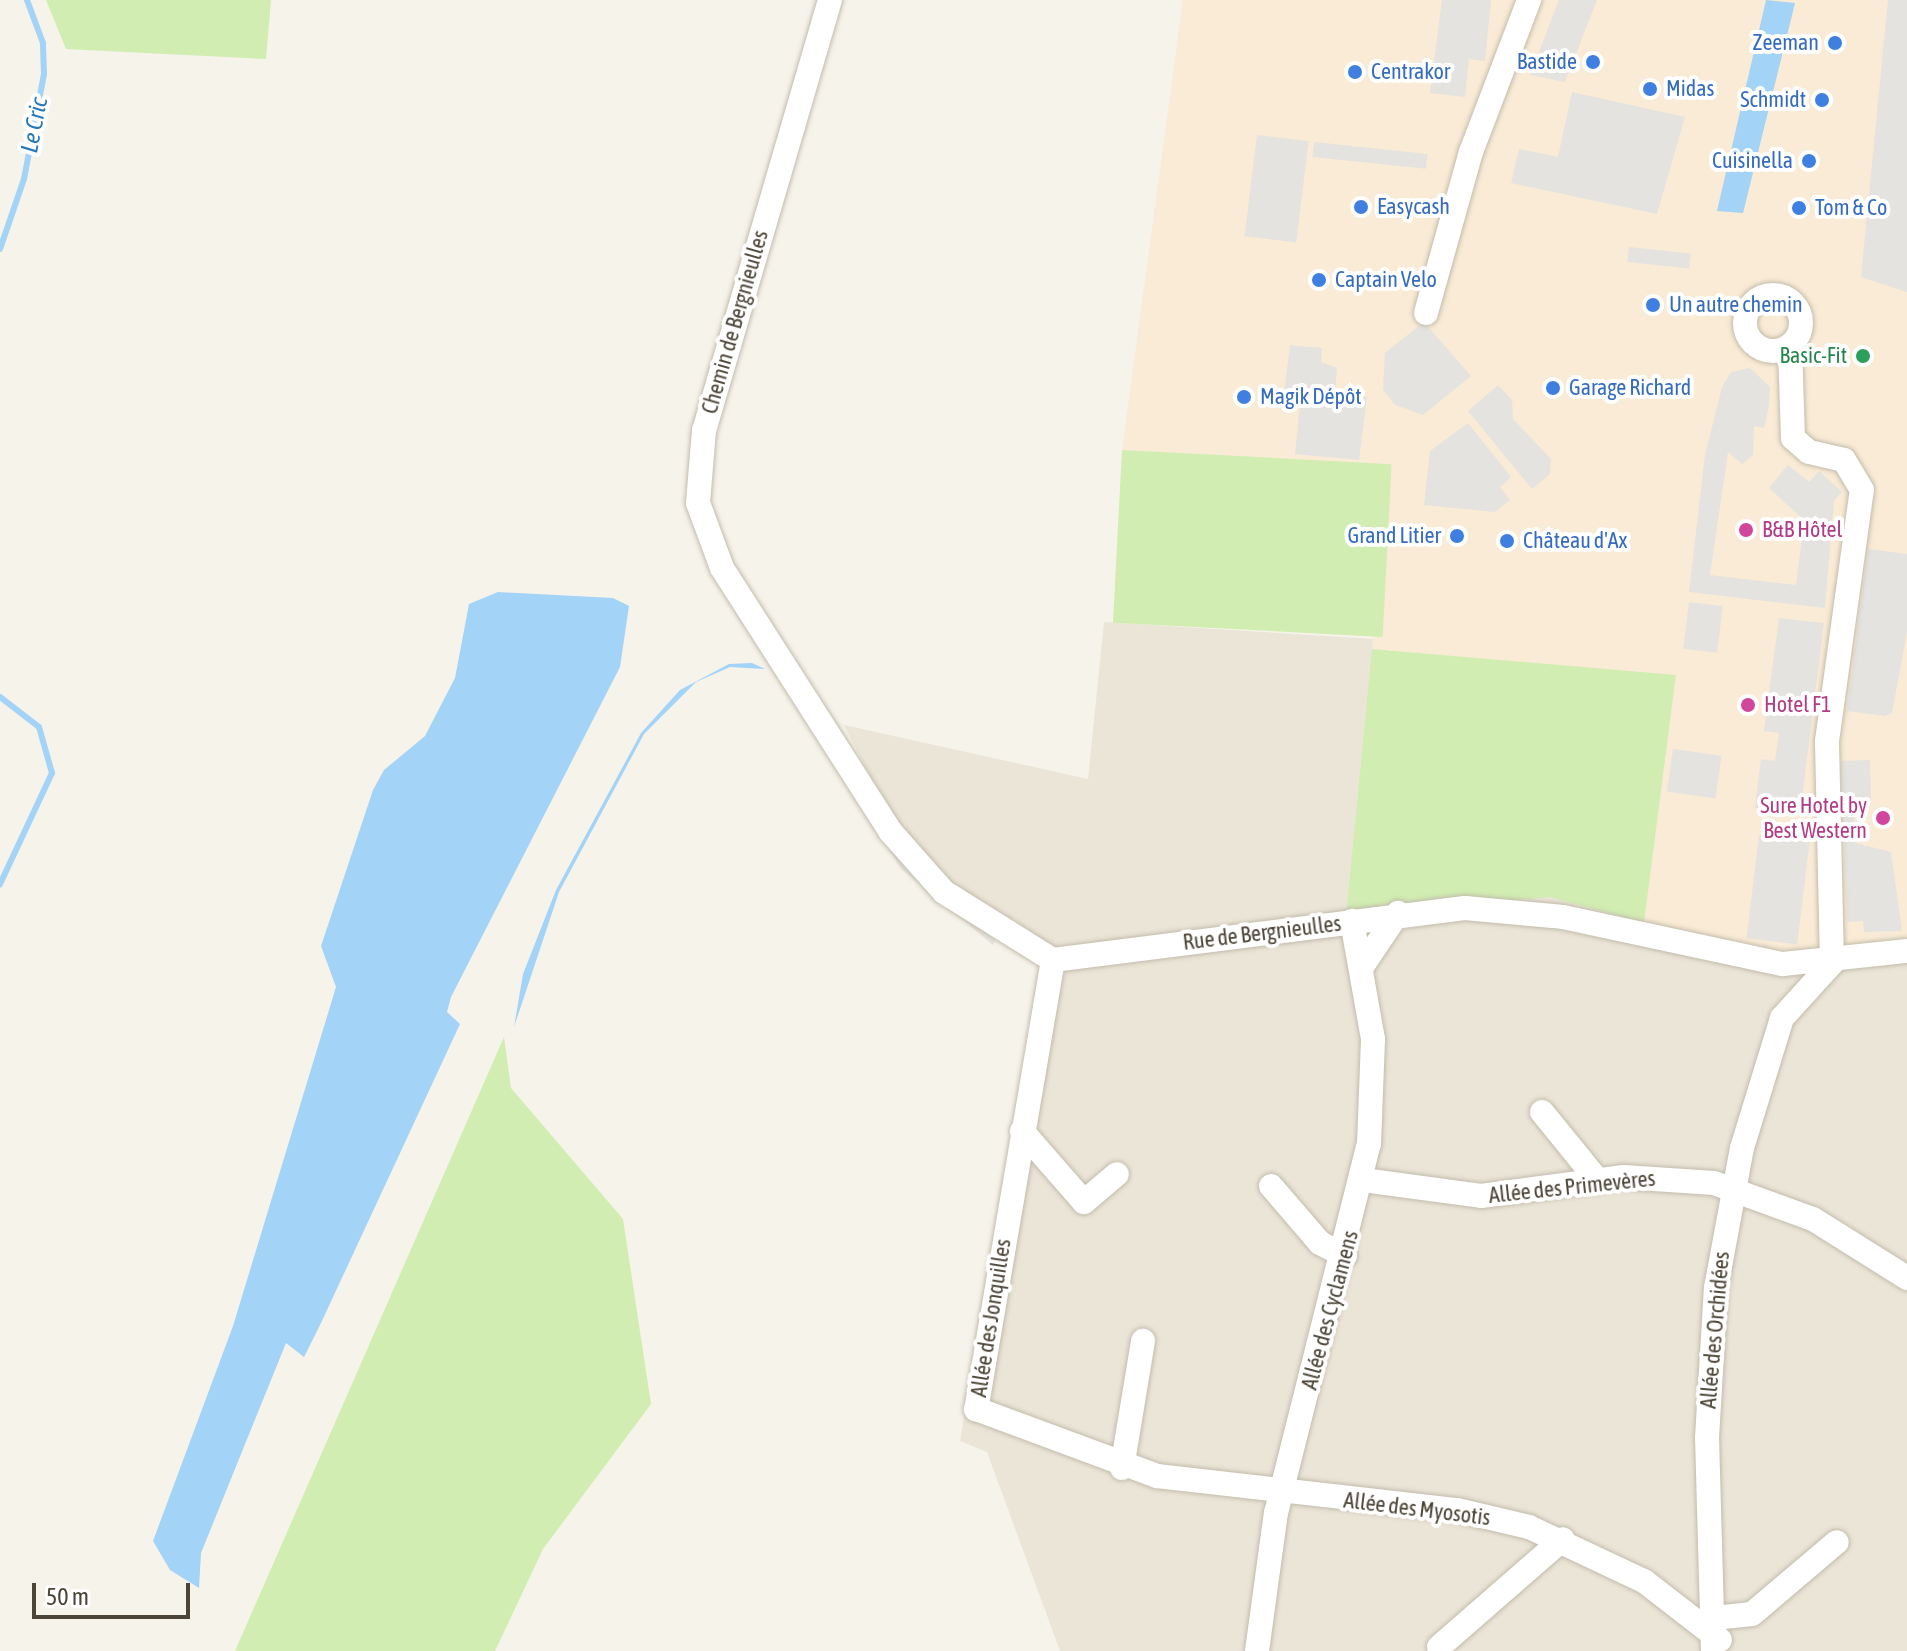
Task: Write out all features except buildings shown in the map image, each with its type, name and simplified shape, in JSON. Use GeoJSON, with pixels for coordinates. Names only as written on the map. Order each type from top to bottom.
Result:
{"type":"FeatureCollection","features":[{"type":"Feature","properties":{"kind":"street","name":"Chemin de Bergnieulles"},"geometry":{"type":"LineString","coordinates":[[830,0],[699,463],[709,542],[765,635],[919,867],[981,919],[1053,960]]}},
{"type":"Feature","properties":{"kind":"street"},"geometry":{"type":"LineString","coordinates":[[1426,313],[1471,152],[1529,0]]}},
{"type":"Feature","properties":{"kind":"street"},"geometry":{"type":"LineString","coordinates":[[1790,346],[1793,438],[1809,452],[1844,460],[1862,490],[1827,741],[1832,963]]}},
{"type":"Feature","properties":{"kind":"street","name":"Rue de Bergnieulles"},"geometry":{"type":"LineString","coordinates":[[1053,960],[1398,913],[1534,912],[1783,964],[1832,963],[1907,951]]}},
{"type":"Feature","properties":{"kind":"street"},"geometry":{"type":"LineString","coordinates":[[1363,965],[1398,913]]}},
{"type":"Feature","properties":{"kind":"street","name":"Allée des Cyclamens"},"geometry":{"type":"LineString","coordinates":[[1257,1651],[1280,1494],[1363,1180],[1374,1073],[1363,965],[1352,921]]}},
{"type":"Feature","properties":{"kind":"street","name":"Allée des Jonquilles"},"geometry":{"type":"LineString","coordinates":[[1053,960],[976,1409],[1122,1468],[1280,1494]]}},
{"type":"Feature","properties":{"kind":"street","name":"Allée des Orchidées"},"geometry":{"type":"LineString","coordinates":[[1782,1018],[1832,963]]}},
{"type":"Feature","properties":{"kind":"street","name":"Allée des Orchidées"},"geometry":{"type":"LineString","coordinates":[[1717,1638],[1708,1382],[1733,1187],[1782,1018],[1783,964]]}},
{"type":"Feature","properties":{"kind":"street"},"geometry":{"type":"LineString","coordinates":[[1542,1112],[1598,1181]]}},
{"type":"Feature","properties":{"kind":"street"},"geometry":{"type":"LineString","coordinates":[[1022,1131],[1084,1202],[1117,1174]]}},
{"type":"Feature","properties":{"kind":"street","name":"Allée des Primevères"},"geometry":{"type":"LineString","coordinates":[[1363,1180],[1481,1196],[1598,1181],[1660,1177],[1733,1187],[1813,1219],[1907,1278]]}},
{"type":"Feature","properties":{"kind":"street"},"geometry":{"type":"LineString","coordinates":[[1271,1186],[1320,1243],[1345,1256]]}},
{"type":"Feature","properties":{"kind":"street"},"geometry":{"type":"LineString","coordinates":[[1122,1468],[1143,1341]]}},
{"type":"Feature","properties":{"kind":"street","name":"Allée des Myosotis"},"geometry":{"type":"LineString","coordinates":[[1280,1494],[1457,1510],[1563,1539],[1644,1581],[1717,1638]]}},
{"type":"Feature","properties":{"kind":"street"},"geometry":{"type":"LineString","coordinates":[[1439,1647],[1563,1539]]}},
{"type":"Feature","properties":{"kind":"street"},"geometry":{"type":"LineString","coordinates":[[1717,1638],[1752,1614],[1837,1542]]}},
{"type":"Feature","properties":{"kind":"shaded area"},"geometry":{"type":"Polygon","coordinates":[[[1183,0],[1907,0],[1907,941],[1815,953],[1745,948],[1644,923],[1676,676],[1372,649],[1392,466],[1122,450],[1183,0]]]}},
{"type":"Feature","properties":{"kind":"shaded area"},"geometry":{"type":"Polygon","coordinates":[[[1442,0],[1491,0],[1485,61],[1469,59],[1465,97],[1430,93],[1442,0]]]}},
{"type":"Feature","properties":{"kind":"shaded area"},"geometry":{"type":"Polygon","coordinates":[[[1559,0],[1597,0],[1565,82],[1530,75],[1559,0]]]}},
{"type":"Feature","properties":{"kind":"shaded area"},"geometry":{"type":"Polygon","coordinates":[[[1888,0],[1907,0],[1907,292],[1861,277],[1888,0]]]}},
{"type":"Feature","properties":{"kind":"shaded area"},"geometry":{"type":"Polygon","coordinates":[[[1572,92],[1685,117],[1657,214],[1511,183],[1519,149],[1558,157],[1572,92]]]}},
{"type":"Feature","properties":{"kind":"shaded area"},"geometry":{"type":"Polygon","coordinates":[[[1257,135],[1309,141],[1296,243],[1245,236],[1257,135]]]}},
{"type":"Feature","properties":{"kind":"shaded area"},"geometry":{"type":"Polygon","coordinates":[[[1314,142],[1427,154],[1426,169],[1312,157],[1314,142]]]}},
{"type":"Feature","properties":{"kind":"shaded area"},"geometry":{"type":"Polygon","coordinates":[[[1629,247],[1691,253],[1689,268],[1627,262],[1629,247]]]}},
{"type":"Feature","properties":{"kind":"shaded area"},"geometry":{"type":"Polygon","coordinates":[[[1424,322],[1471,376],[1423,415],[1395,405],[1383,390],[1385,353],[1424,322]]]}},
{"type":"Feature","properties":{"kind":"shaded area"},"geometry":{"type":"Polygon","coordinates":[[[1290,345],[1322,348],[1321,362],[1337,368],[1335,393],[1367,397],[1359,460],[1295,454],[1300,404],[1283,402],[1290,345]]]}},
{"type":"Feature","properties":{"kind":"shaded area"},"geometry":{"type":"Polygon","coordinates":[[[1750,368],[1770,387],[1769,405],[1764,428],[1754,426],[1753,455],[1742,464],[1728,452],[1710,575],[1796,585],[1804,520],[1769,488],[1788,465],[1809,482],[1819,471],[1842,492],[1834,501],[1825,608],[1689,592],[1705,455],[1722,387],[1731,372],[1750,368]]]}},
{"type":"Feature","properties":{"kind":"shaded area"},"geometry":{"type":"Polygon","coordinates":[[[1498,385],[1512,400],[1513,419],[1551,459],[1550,474],[1532,489],[1468,411],[1498,385]]]}},
{"type":"Feature","properties":{"kind":"shaded area"},"geometry":{"type":"Polygon","coordinates":[[[1468,423],[1511,477],[1500,487],[1510,500],[1495,512],[1424,505],[1430,451],[1468,423]]]}},
{"type":"Feature","properties":{"kind":"shaded area"},"geometry":{"type":"Polygon","coordinates":[[[1868,549],[1907,554],[1907,632],[1892,713],[1885,716],[1847,711],[1868,549]]]}},
{"type":"Feature","properties":{"kind":"shaded area"},"geometry":{"type":"Polygon","coordinates":[[[1689,602],[1723,606],[1717,653],[1683,649],[1689,602]]]}},
{"type":"Feature","properties":{"kind":"shaded area"},"geometry":{"type":"Polygon","coordinates":[[[1779,618],[1824,623],[1800,814],[1755,808],[1761,759],[1775,761],[1779,733],[1764,731],[1779,618]]]}},
{"type":"Feature","properties":{"kind":"shaded area"},"geometry":{"type":"Polygon","coordinates":[[[1104,622],[1374,639],[1418,906],[1550,897],[1658,927],[1907,941],[1907,1651],[1060,1651],[987,1452],[960,1441],[1044,951],[946,884],[882,800],[844,725],[1088,779],[1104,622]]]}},
{"type":"Feature","properties":{"kind":"shaded area"},"geometry":{"type":"Polygon","coordinates":[[[1673,749],[1722,756],[1716,798],[1667,792],[1673,749]]]}},
{"type":"Feature","properties":{"kind":"shaded area"},"geometry":{"type":"Polygon","coordinates":[[[829,750],[941,899],[996,940],[993,945],[901,869],[829,750]]]}},
{"type":"Feature","properties":{"kind":"shaded area"},"geometry":{"type":"Polygon","coordinates":[[[1870,760],[1871,801],[1854,802],[1855,843],[1891,852],[1902,931],[1864,932],[1863,921],[1847,922],[1841,761],[1870,760]]]}},
{"type":"Feature","properties":{"kind":"shaded area"},"geometry":{"type":"Polygon","coordinates":[[[1759,836],[1810,842],[1797,944],[1746,938],[1759,836]]]}},
{"type":"Feature","properties":{"kind":"green space"},"geometry":{"type":"Polygon","coordinates":[[[46,0],[271,0],[266,59],[66,49],[46,0]]]}},
{"type":"Feature","properties":{"kind":"green space"},"geometry":{"type":"Polygon","coordinates":[[[1122,450],[1392,464],[1383,637],[1113,623],[1122,450]]]}},
{"type":"Feature","properties":{"kind":"green space"},"geometry":{"type":"Polygon","coordinates":[[[1372,649],[1676,675],[1644,923],[1550,897],[1346,917],[1372,649]]]}},
{"type":"Feature","properties":{"kind":"green space"},"geometry":{"type":"Polygon","coordinates":[[[504,1037],[511,1088],[623,1219],[651,1404],[543,1549],[495,1651],[235,1651],[504,1037]]]}},
{"type":"Feature","properties":{"kind":"water"},"geometry":{"type":"Polygon","coordinates":[[[1766,0],[1795,3],[1743,213],[1717,211],[1766,0]]]}},
{"type":"Feature","properties":{"kind":"water"},"geometry":{"type":"Polygon","coordinates":[[[498,592],[613,598],[629,606],[620,667],[451,997],[447,1012],[460,1024],[304,1357],[286,1343],[201,1553],[199,1588],[170,1570],[153,1541],[233,1326],[336,987],[321,946],[373,790],[384,770],[425,736],[455,678],[469,604],[498,592]]]}},
{"type":"Feature","properties":{"kind":"water"},"geometry":{"type":"Polygon","coordinates":[[[752,663],[765,669],[730,667],[696,682],[644,734],[559,892],[514,1027],[523,974],[556,890],[641,733],[680,690],[729,664],[752,663]]]}},
{"type":"Feature","properties":{"kind":"waterway","name":"Le Cric"},"geometry":{"type":"LineString","coordinates":[[0,249],[24,179],[44,74],[43,43],[27,0]]}},
{"type":"Feature","properties":{"kind":"waterway","name":"Le Cric"},"geometry":{"type":"LineString","coordinates":[[0,697],[39,727],[52,773],[0,884]]}},
{"type":"Feature","properties":{"kind":"place","name":"Zeeman"},"geometry":{"type":"Point","coordinates":[1835,43]}},
{"type":"Feature","properties":{"kind":"place","name":"Bastide"},"geometry":{"type":"Point","coordinates":[1593,62]}},
{"type":"Feature","properties":{"kind":"place","name":"Centrakor"},"geometry":{"type":"Point","coordinates":[1355,72]}},
{"type":"Feature","properties":{"kind":"place","name":"Midas"},"geometry":{"type":"Point","coordinates":[1650,89]}},
{"type":"Feature","properties":{"kind":"place","name":"Schmidt"},"geometry":{"type":"Point","coordinates":[1822,100]}},
{"type":"Feature","properties":{"kind":"place","name":"Cuisinella"},"geometry":{"type":"Point","coordinates":[1809,161]}},
{"type":"Feature","properties":{"kind":"place","name":"Easycash"},"geometry":{"type":"Point","coordinates":[1361,207]}},
{"type":"Feature","properties":{"kind":"place","name":"Tom & Co"},"geometry":{"type":"Point","coordinates":[1799,208]}},
{"type":"Feature","properties":{"kind":"place","name":"Captain Velo"},"geometry":{"type":"Point","coordinates":[1319,280]}},
{"type":"Feature","properties":{"kind":"place","name":"Un autre chemin"},"geometry":{"type":"Point","coordinates":[1653,305]}},
{"type":"Feature","properties":{"kind":"place","name":"Basic-Fit"},"geometry":{"type":"Point","coordinates":[1863,356]}},
{"type":"Feature","properties":{"kind":"place","name":"Garage Richard"},"geometry":{"type":"Point","coordinates":[1553,388]}},
{"type":"Feature","properties":{"kind":"place","name":"Magik Dépôt"},"geometry":{"type":"Point","coordinates":[1244,397]}},
{"type":"Feature","properties":{"kind":"place","name":"B&B Hôtel"},"geometry":{"type":"Point","coordinates":[1746,530]}},
{"type":"Feature","properties":{"kind":"place","name":"Grand Litier"},"geometry":{"type":"Point","coordinates":[1457,536]}},
{"type":"Feature","properties":{"kind":"place","name":"Château d'Ax"},"geometry":{"type":"Point","coordinates":[1507,541]}},
{"type":"Feature","properties":{"kind":"place","name":"Hotel F1"},"geometry":{"type":"Point","coordinates":[1748,705]}},
{"type":"Feature","properties":{"kind":"place","name":"Sure Hotel by Best Western"},"geometry":{"type":"Point","coordinates":[1883,818]}}]}
